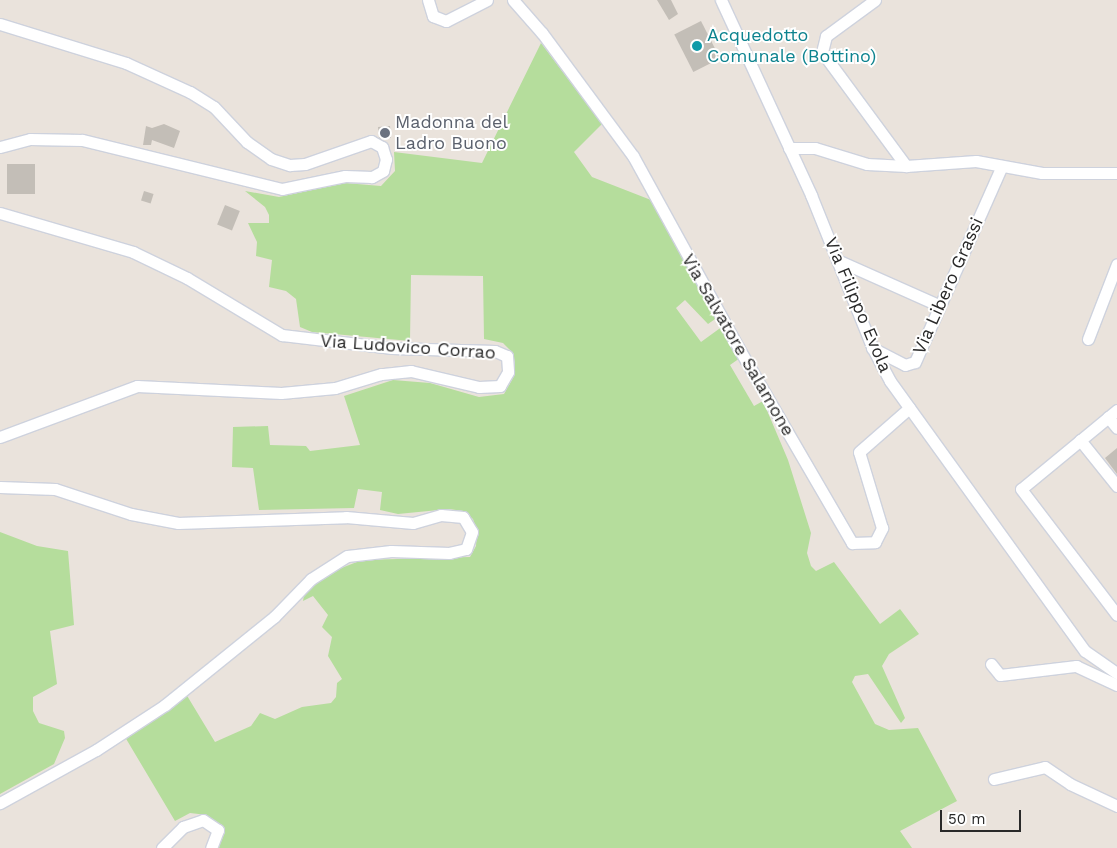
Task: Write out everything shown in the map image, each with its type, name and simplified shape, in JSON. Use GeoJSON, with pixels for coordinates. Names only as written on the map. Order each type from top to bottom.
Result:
{"type":"FeatureCollection","features":[{"type":"Feature","properties":{"kind":"street"},"geometry":{"type":"LineString","coordinates":[[428,0],[434,16],[446,21],[488,0]]}},
{"type":"Feature","properties":{"kind":"street","name":"Via Salvatore Salamone"},"geometry":{"type":"LineString","coordinates":[[513,0],[542,33],[633,156],[738,347],[852,544],[875,542],[882,528],[859,452],[909,408]]}},
{"type":"Feature","properties":{"kind":"street","name":"Via Filippo Evola"},"geometry":{"type":"LineString","coordinates":[[720,0],[789,148],[872,348],[909,408],[1085,652],[1117,673]]}},
{"type":"Feature","properties":{"kind":"street"},"geometry":{"type":"LineString","coordinates":[[875,0],[826,36],[822,52],[906,166]]}},
{"type":"Feature","properties":{"kind":"street"},"geometry":{"type":"LineString","coordinates":[[0,24],[126,63],[190,92],[214,107],[247,142],[271,158],[290,165],[305,164],[371,141],[382,147],[386,159],[382,171],[372,177],[344,176],[282,188],[82,140],[30,139],[0,147]]}},
{"type":"Feature","properties":{"kind":"street"},"geometry":{"type":"LineString","coordinates":[[789,148],[815,148],[867,164],[906,166],[959,161],[1042,172],[1117,173]]}},
{"type":"Feature","properties":{"kind":"street","name":"Via Libero Grassi"},"geometry":{"type":"LineString","coordinates":[[872,348],[911,366],[1002,166]]}},
{"type":"Feature","properties":{"kind":"street","name":"Via Ludovico Corrao"},"geometry":{"type":"LineString","coordinates":[[0,213],[133,252],[187,278],[282,334],[392,348],[495,350],[507,356],[508,372],[500,386],[479,387],[411,371],[381,374],[335,388],[281,393],[137,386],[0,437]]}},
{"type":"Feature","properties":{"kind":"street"},"geometry":{"type":"LineString","coordinates":[[837,260],[938,305]]}},
{"type":"Feature","properties":{"kind":"street"},"geometry":{"type":"LineString","coordinates":[[1088,339],[1117,264]]}},
{"type":"Feature","properties":{"kind":"street"},"geometry":{"type":"LineString","coordinates":[[1117,428],[1113,414],[1021,489],[1117,615]]}},
{"type":"Feature","properties":{"kind":"street"},"geometry":{"type":"LineString","coordinates":[[1080,440],[1117,486]]}},
{"type":"Feature","properties":{"kind":"street"},"geometry":{"type":"LineString","coordinates":[[0,487],[55,489],[131,514],[178,523],[346,517],[412,523],[441,515],[463,517],[472,532],[466,549],[449,553],[391,551],[346,556],[311,579],[274,617],[165,705],[96,750],[0,804]]}},
{"type":"Feature","properties":{"kind":"street"},"geometry":{"type":"LineString","coordinates":[[990,664],[1000,675],[1076,666],[1117,685]]}},
{"type":"Feature","properties":{"kind":"street"},"geometry":{"type":"LineString","coordinates":[[994,779],[1045,767],[1070,784],[1117,806]]}},
{"type":"Feature","properties":{"kind":"street"},"geometry":{"type":"LineString","coordinates":[[162,848],[183,827],[203,820],[218,830],[211,848]]}},
{"type":"Feature","properties":{"kind":"green space"},"geometry":{"type":"Polygon","coordinates":[[[541,43],[602,124],[574,152],[592,177],[651,200],[718,317],[708,324],[685,300],[676,308],[701,342],[723,326],[740,358],[730,365],[754,406],[763,401],[788,460],[811,533],[807,553],[811,566],[816,571],[834,562],[880,624],[900,609],[919,634],[889,654],[882,666],[905,718],[901,723],[868,674],[855,676],[852,682],[875,724],[889,730],[918,728],[957,801],[900,831],[912,848],[219,848],[221,832],[207,815],[190,813],[175,821],[125,737],[186,694],[215,742],[251,726],[260,713],[275,719],[302,707],[331,703],[336,697],[337,683],[342,679],[328,656],[332,637],[322,627],[328,615],[313,596],[303,601],[305,589],[326,574],[362,560],[470,557],[476,546],[477,532],[473,519],[463,511],[449,509],[398,514],[380,510],[382,492],[358,489],[354,508],[259,510],[253,468],[232,467],[233,427],[268,426],[270,445],[306,446],[310,451],[360,445],[344,396],[393,380],[430,383],[479,397],[504,394],[513,378],[515,363],[512,352],[503,343],[484,339],[483,276],[411,275],[410,341],[312,332],[300,327],[296,299],[286,291],[269,287],[272,260],[256,256],[257,242],[248,223],[269,223],[269,215],[265,207],[245,191],[279,197],[345,183],[381,186],[395,171],[394,152],[482,163],[541,43]]]}},
{"type":"Feature","properties":{"kind":"green space"},"geometry":{"type":"Polygon","coordinates":[[[0,532],[37,546],[68,551],[74,625],[50,631],[57,684],[33,697],[33,711],[39,723],[64,731],[65,738],[54,764],[0,794],[0,532]]]}},
{"type":"Feature","properties":{"kind":"building","name":"Acquedotto Comunale (Bottino)"},"geometry":{"type":"Polygon","coordinates":[[[657,0],[671,0],[678,14],[669,20],[657,0]]]}},
{"type":"Feature","properties":{"kind":"building","name":"Acquedotto Comunale (Bottino)"},"geometry":{"type":"Polygon","coordinates":[[[701,21],[720,58],[693,72],[674,35],[701,21]]]}},
{"type":"Feature","properties":{"kind":"building"},"geometry":{"type":"Polygon","coordinates":[[[164,124],[180,131],[174,148],[152,140],[151,145],[143,145],[146,126],[152,128],[164,124]]]}},
{"type":"Feature","properties":{"kind":"building","name":"Madonna del Ladro Buono"},"geometry":{"type":"Polygon","coordinates":[[[390,126],[391,138],[379,139],[378,127],[390,126]]]}},
{"type":"Feature","properties":{"kind":"building"},"geometry":{"type":"Polygon","coordinates":[[[7,164],[35,164],[35,194],[7,194],[7,164]]]}},
{"type":"Feature","properties":{"kind":"building"},"geometry":{"type":"Polygon","coordinates":[[[144,191],[154,194],[151,203],[141,201],[144,191]]]}},
{"type":"Feature","properties":{"kind":"building"},"geometry":{"type":"Polygon","coordinates":[[[225,205],[240,211],[232,230],[217,224],[225,205]]]}},
{"type":"Feature","properties":{"kind":"building"},"geometry":{"type":"Polygon","coordinates":[[[1117,448],[1117,474],[1105,458],[1117,448]]]}},
{"type":"Feature","properties":{"kind":"place","name":"Acquedotto Comunale (Bottino)"},"geometry":{"type":"Point","coordinates":[697,46]}},
{"type":"Feature","properties":{"kind":"place","name":"Madonna del Ladro Buono"},"geometry":{"type":"Point","coordinates":[385,133]}}]}
